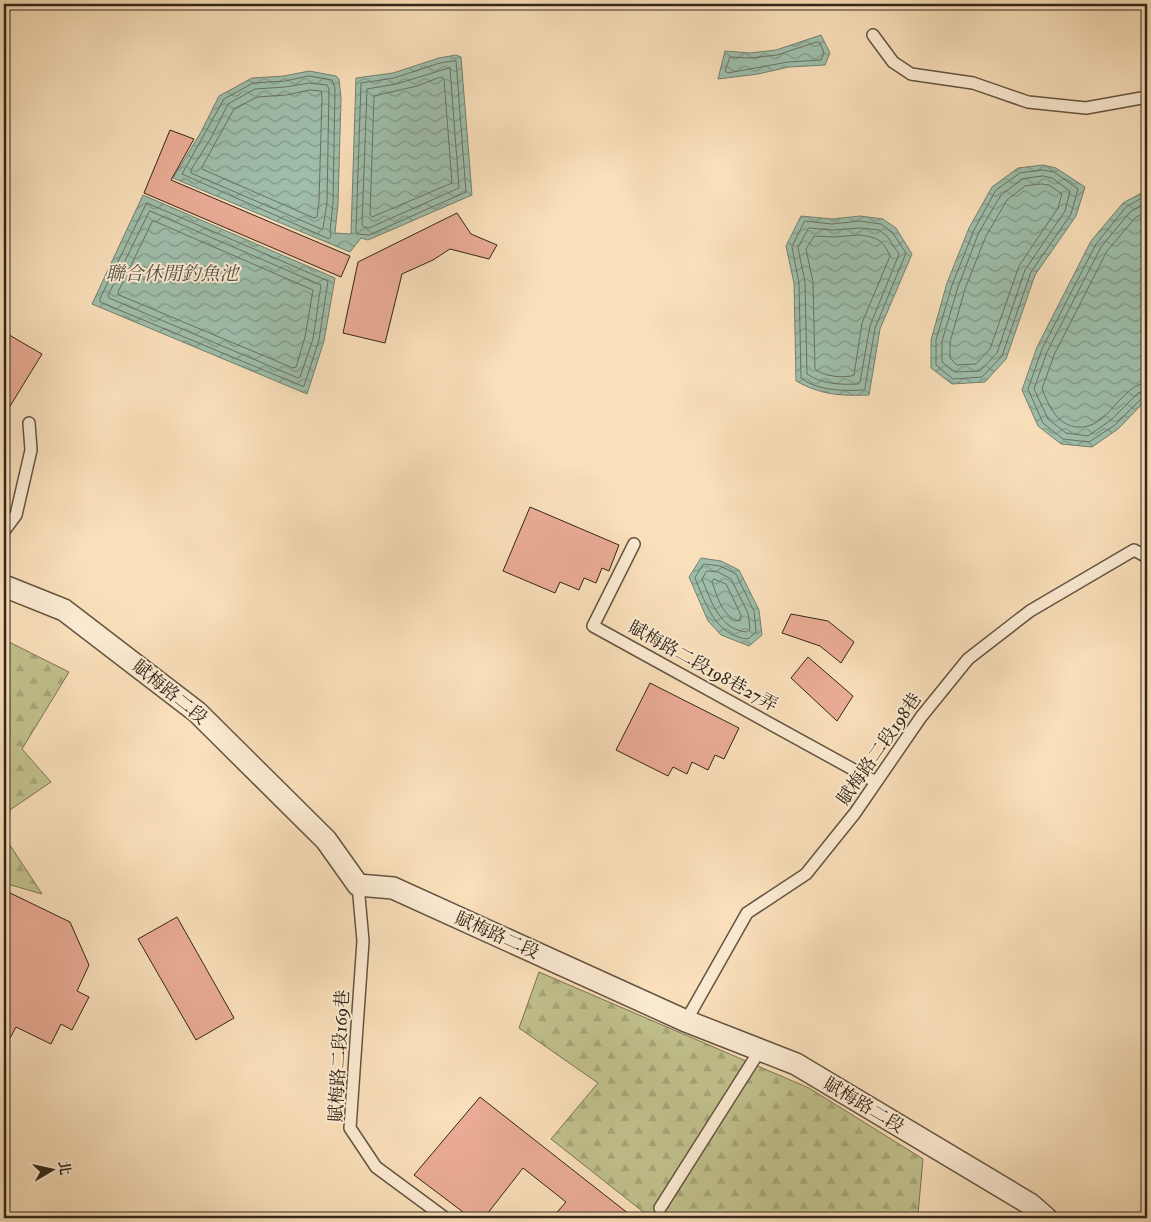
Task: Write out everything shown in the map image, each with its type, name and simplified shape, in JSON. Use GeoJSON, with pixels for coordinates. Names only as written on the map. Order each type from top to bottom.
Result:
{"type":"FeatureCollection","features":[{"type":"Feature","properties":{"kind":"street","name":"賦梅路二段"},"geometry":{"type":"LineString","coordinates":[[4,585],[64,610],[197,712],[326,840],[358,885],[393,888],[686,1021],[796,1064],[1030,1204],[1046,1218]]}},
{"type":"Feature","properties":{"kind":"lane"},"geometry":{"type":"LineString","coordinates":[[873,35],[893,62],[911,74],[974,83],[1028,102],[1086,108],[1147,97]]}},
{"type":"Feature","properties":{"kind":"lane"},"geometry":{"type":"LineString","coordinates":[[4,531],[16,515],[32,450],[29,424]]}},
{"type":"Feature","properties":{"kind":"lane","name":"賦梅路二段198巷27弄"},"geometry":{"type":"LineString","coordinates":[[634,544],[592,626],[876,782]]}},
{"type":"Feature","properties":{"kind":"lane","name":"賦梅路二段198巷"},"geometry":{"type":"LineString","coordinates":[[686,1021],[747,913],[806,874],[855,813],[921,716],[968,659],[1030,611],[1134,550],[1147,557]]}},
{"type":"Feature","properties":{"kind":"lane","name":"賦梅路二段169巷"},"geometry":{"type":"LineString","coordinates":[[358,885],[363,941],[350,1128],[376,1167],[445,1218]]}},
{"type":"Feature","properties":{"kind":"lane"},"geometry":{"type":"LineString","coordinates":[[660,1208],[760,1050]]}},
{"type":"Feature","properties":{"kind":"green space"},"geometry":{"type":"Polygon","coordinates":[[[5,640],[69,672],[22,749],[51,782],[4,814],[5,640]]]}},
{"type":"Feature","properties":{"kind":"green space"},"geometry":{"type":"Polygon","coordinates":[[[4,836],[42,894],[4,883],[4,836]]]}},
{"type":"Feature","properties":{"kind":"green space"},"geometry":{"type":"Polygon","coordinates":[[[539,972],[809,1088],[923,1159],[918,1214],[915,1218],[651,1218],[551,1139],[598,1083],[519,1028],[539,972]]]}},
{"type":"Feature","properties":{"kind":"water"},"geometry":{"type":"Polygon","coordinates":[[[821,35],[830,53],[825,65],[789,67],[758,74],[718,79],[725,51],[750,53],[776,50],[821,35]]]}},
{"type":"Feature","properties":{"kind":"water"},"geometry":{"type":"Polygon","coordinates":[[[456,55],[461,57],[472,195],[368,240],[361,238],[350,252],[173,178],[201,132],[219,96],[252,78],[284,76],[309,71],[336,76],[339,79],[341,98],[338,204],[335,233],[351,234],[356,78],[393,73],[439,58],[456,55]]]}},
{"type":"Feature","properties":{"kind":"water"},"geometry":{"type":"Polygon","coordinates":[[[1043,165],[1056,168],[1085,187],[1076,216],[1035,275],[1006,359],[985,382],[952,384],[931,368],[931,340],[947,283],[969,228],[992,187],[1018,168],[1043,165]]]}},
{"type":"Feature","properties":{"kind":"water"},"geometry":{"type":"Polygon","coordinates":[[[1147,190],[1147,399],[1118,429],[1092,447],[1061,444],[1038,426],[1022,390],[1037,347],[1091,241],[1123,203],[1147,190]]]}},
{"type":"Feature","properties":{"kind":"water","name":"聯合休閒釣魚池"},"geometry":{"type":"Polygon","coordinates":[[[143,195],[335,278],[324,341],[307,394],[92,304],[143,195]]]}},
{"type":"Feature","properties":{"kind":"water"},"geometry":{"type":"Polygon","coordinates":[[[801,216],[832,219],[860,216],[883,219],[896,228],[912,254],[880,329],[869,395],[831,394],[805,386],[796,381],[794,283],[786,246],[801,216]]]}},
{"type":"Feature","properties":{"kind":"water"},"geometry":{"type":"Polygon","coordinates":[[[701,558],[721,561],[739,570],[759,610],[762,635],[749,646],[721,635],[708,621],[689,577],[701,558]]]}},
{"type":"Feature","properties":{"kind":"building"},"geometry":{"type":"Polygon","coordinates":[[[170,130],[194,139],[171,180],[350,256],[341,277],[144,193],[170,130]]]}},
{"type":"Feature","properties":{"kind":"building"},"geometry":{"type":"Polygon","coordinates":[[[457,213],[471,234],[497,245],[489,259],[450,249],[433,260],[402,274],[385,343],[343,333],[358,262],[457,213]]]}},
{"type":"Feature","properties":{"kind":"building"},"geometry":{"type":"Polygon","coordinates":[[[4,332],[42,354],[4,416],[4,332]]]}},
{"type":"Feature","properties":{"kind":"building"},"geometry":{"type":"Polygon","coordinates":[[[530,507],[619,545],[609,571],[602,568],[596,583],[584,578],[579,590],[560,582],[555,593],[503,571],[530,507]]]}},
{"type":"Feature","properties":{"kind":"building"},"geometry":{"type":"Polygon","coordinates":[[[791,614],[828,621],[854,642],[841,663],[820,646],[782,633],[791,614]]]}},
{"type":"Feature","properties":{"kind":"building"},"geometry":{"type":"Polygon","coordinates":[[[808,657],[853,696],[837,721],[791,678],[808,657]]]}},
{"type":"Feature","properties":{"kind":"building"},"geometry":{"type":"Polygon","coordinates":[[[650,683],[739,728],[724,759],[715,755],[708,770],[692,762],[687,774],[673,767],[668,776],[616,750],[650,683]]]}},
{"type":"Feature","properties":{"kind":"building"},"geometry":{"type":"Polygon","coordinates":[[[4,890],[70,922],[89,965],[77,991],[89,997],[72,1030],[61,1024],[51,1044],[16,1027],[4,1049],[4,890]]]}},
{"type":"Feature","properties":{"kind":"building"},"geometry":{"type":"Polygon","coordinates":[[[177,917],[234,1018],[196,1040],[138,939],[177,917]]]}},
{"type":"Feature","properties":{"kind":"building"},"geometry":{"type":"Polygon","coordinates":[[[480,1097],[634,1218],[552,1218],[566,1202],[523,1168],[484,1218],[471,1218],[414,1175],[480,1097]]]}}]}
